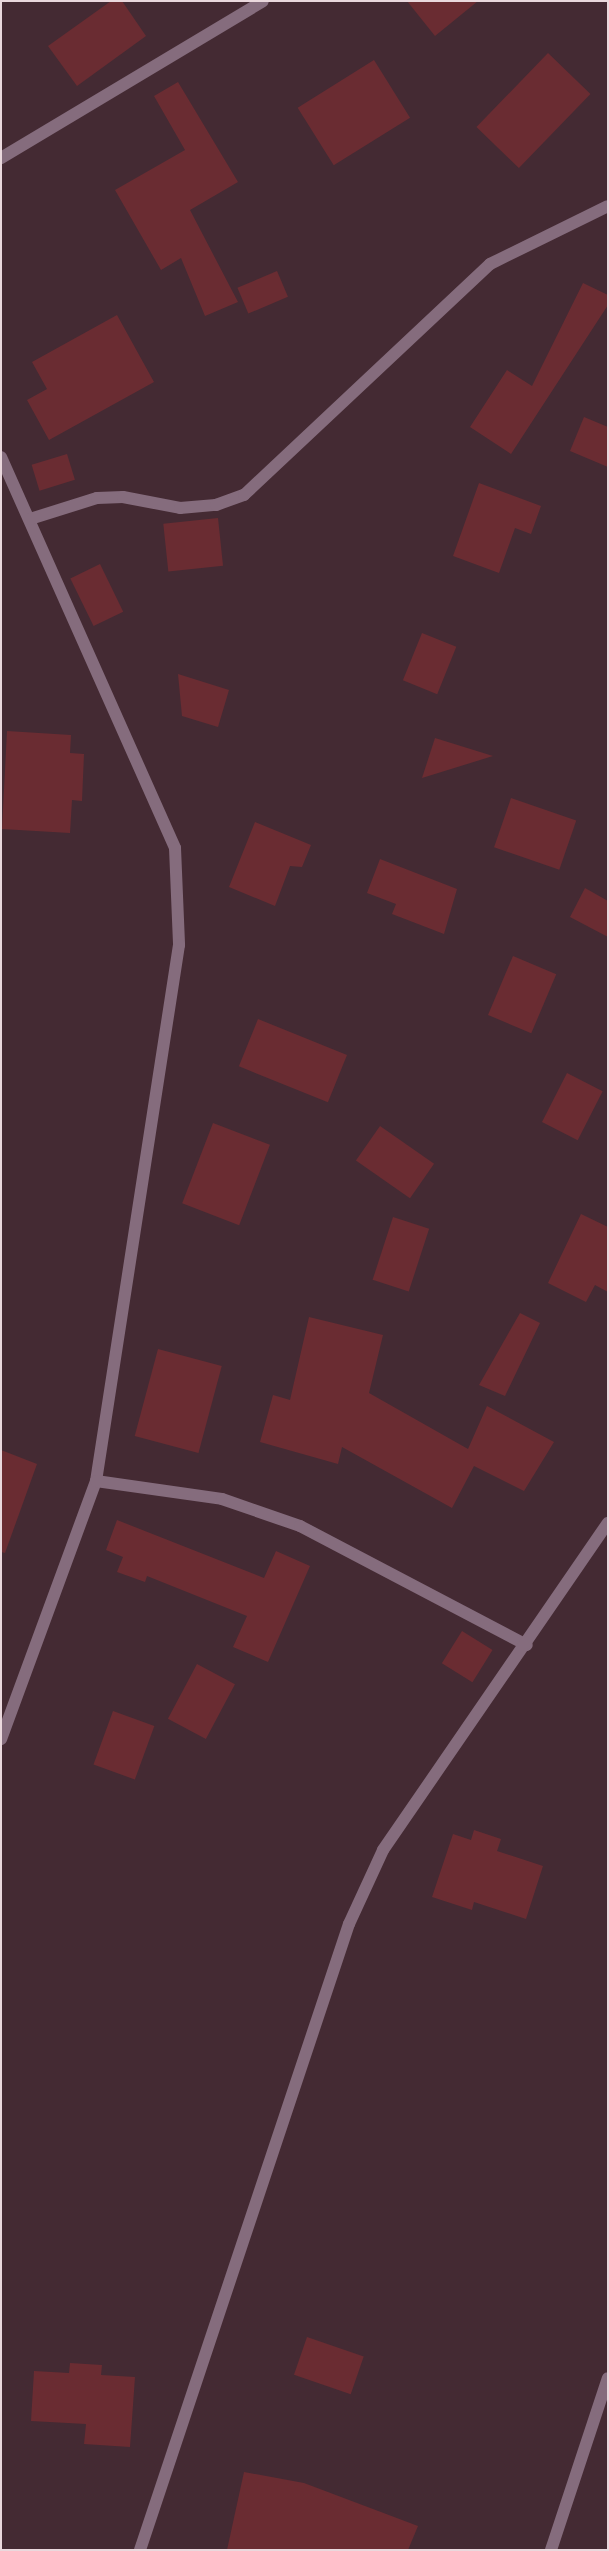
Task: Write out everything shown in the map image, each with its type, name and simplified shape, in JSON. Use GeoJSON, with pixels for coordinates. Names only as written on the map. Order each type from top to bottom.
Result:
{"type":"FeatureCollection","features":[{"type":"Feature","properties":{"kind":"street"},"geometry":{"type":"LineString","coordinates":[[1,158],[263,1]]}},
{"type":"Feature","properties":{"kind":"street"},"geometry":{"type":"LineString","coordinates":[[30,519],[97,498],[123,497],[180,508],[216,505],[244,495],[490,264],[608,206]]}},
{"type":"Feature","properties":{"kind":"street"},"geometry":{"type":"LineString","coordinates":[[1,457],[175,848],[179,945],[96,1481],[1,1739]]}},
{"type":"Feature","properties":{"kind":"street"},"geometry":{"type":"LineString","coordinates":[[96,1481],[222,1499],[300,1526],[527,1645]]}},
{"type":"Feature","properties":{"kind":"street"},"geometry":{"type":"LineString","coordinates":[[140,2550],[349,1924],[382,1850],[527,1645],[608,1523]]}},
{"type":"Feature","properties":{"kind":"street"},"geometry":{"type":"LineString","coordinates":[[551,2550],[608,2378]]}},
{"type":"Feature","properties":{"kind":"building"},"geometry":{"type":"Polygon","coordinates":[[[111,1],[122,1],[146,36],[77,86],[48,46],[111,1]]]}},
{"type":"Feature","properties":{"kind":"building"},"geometry":{"type":"Polygon","coordinates":[[[407,1],[478,1],[435,36],[407,1]]]}},
{"type":"Feature","properties":{"kind":"building"},"geometry":{"type":"Polygon","coordinates":[[[548,53],[590,94],[519,168],[476,127],[548,53]]]}},
{"type":"Feature","properties":{"kind":"building"},"geometry":{"type":"Polygon","coordinates":[[[374,60],[410,118],[334,165],[298,108],[374,60]]]}},
{"type":"Feature","properties":{"kind":"building"},"geometry":{"type":"Polygon","coordinates":[[[178,82],[238,182],[190,210],[238,302],[205,316],[181,258],[161,270],[115,190],[185,150],[154,96],[178,82]]]}},
{"type":"Feature","properties":{"kind":"building"},"geometry":{"type":"Polygon","coordinates":[[[277,271],[288,297],[248,314],[237,288],[277,271]]]}},
{"type":"Feature","properties":{"kind":"building"},"geometry":{"type":"Polygon","coordinates":[[[583,283],[608,295],[608,305],[511,454],[470,427],[507,370],[532,386],[583,283]]]}},
{"type":"Feature","properties":{"kind":"building"},"geometry":{"type":"Polygon","coordinates":[[[117,315],[154,382],[49,440],[27,400],[47,389],[32,362],[117,315]]]}},
{"type":"Feature","properties":{"kind":"building"},"geometry":{"type":"Polygon","coordinates":[[[584,417],[608,427],[608,467],[570,451],[584,417]]]}},
{"type":"Feature","properties":{"kind":"building"},"geometry":{"type":"Polygon","coordinates":[[[67,454],[75,480],[40,491],[32,465],[67,454]]]}},
{"type":"Feature","properties":{"kind":"building"},"geometry":{"type":"Polygon","coordinates":[[[479,483],[541,506],[531,534],[515,528],[499,573],[453,556],[479,483]]]}},
{"type":"Feature","properties":{"kind":"building"},"geometry":{"type":"Polygon","coordinates":[[[218,518],[223,566],[168,571],[163,524],[218,518]]]}},
{"type":"Feature","properties":{"kind":"building"},"geometry":{"type":"Polygon","coordinates":[[[100,564],[123,612],[94,626],[70,578],[100,564]]]}},
{"type":"Feature","properties":{"kind":"building"},"geometry":{"type":"Polygon","coordinates":[[[422,633],[456,647],[437,694],[403,680],[422,633]]]}},
{"type":"Feature","properties":{"kind":"building"},"geometry":{"type":"Polygon","coordinates":[[[178,674],[229,690],[218,727],[182,716],[178,674]]]}},
{"type":"Feature","properties":{"kind":"building"},"geometry":{"type":"Polygon","coordinates":[[[7,731],[71,735],[70,753],[84,754],[82,801],[72,800],[70,833],[2,829],[7,731]]]}},
{"type":"Feature","properties":{"kind":"building"},"geometry":{"type":"Polygon","coordinates":[[[435,738],[493,756],[422,778],[435,738]]]}},
{"type":"Feature","properties":{"kind":"building"},"geometry":{"type":"Polygon","coordinates":[[[511,798],[576,820],[559,870],[494,847],[511,798]]]}},
{"type":"Feature","properties":{"kind":"building"},"geometry":{"type":"Polygon","coordinates":[[[255,822],[311,845],[302,867],[290,866],[275,906],[229,887],[255,822]]]}},
{"type":"Feature","properties":{"kind":"building"},"geometry":{"type":"Polygon","coordinates":[[[380,859],[457,889],[444,934],[392,914],[396,904],[367,893],[380,859]]]}},
{"type":"Feature","properties":{"kind":"building"},"geometry":{"type":"Polygon","coordinates":[[[585,888],[608,901],[608,937],[570,917],[585,888]]]}},
{"type":"Feature","properties":{"kind":"building"},"geometry":{"type":"Polygon","coordinates":[[[513,956],[556,974],[531,1033],[488,1015],[513,956]]]}},
{"type":"Feature","properties":{"kind":"building"},"geometry":{"type":"Polygon","coordinates":[[[258,1019],[347,1055],[328,1102],[239,1066],[258,1019]]]}},
{"type":"Feature","properties":{"kind":"building"},"geometry":{"type":"Polygon","coordinates":[[[567,1073],[603,1091],[578,1140],[542,1122],[567,1073]]]}},
{"type":"Feature","properties":{"kind":"building"},"geometry":{"type":"Polygon","coordinates":[[[213,1123],[270,1145],[239,1225],[182,1203],[213,1123]]]}},
{"type":"Feature","properties":{"kind":"building"},"geometry":{"type":"Polygon","coordinates":[[[380,1126],[434,1164],[410,1198],[356,1160],[380,1126]]]}},
{"type":"Feature","properties":{"kind":"building"},"geometry":{"type":"Polygon","coordinates":[[[581,1214],[608,1227],[608,1292],[595,1285],[586,1302],[548,1283],[581,1214]]]}},
{"type":"Feature","properties":{"kind":"building"},"geometry":{"type":"Polygon","coordinates":[[[393,1217],[429,1229],[409,1292],[373,1280],[393,1217]]]}},
{"type":"Feature","properties":{"kind":"building"},"geometry":{"type":"Polygon","coordinates":[[[520,1313],[540,1323],[505,1396],[479,1385],[520,1313]]]}},
{"type":"Feature","properties":{"kind":"building"},"geometry":{"type":"Polygon","coordinates":[[[309,1317],[383,1335],[369,1393],[468,1449],[487,1406],[554,1442],[524,1491],[474,1466],[452,1508],[342,1447],[338,1464],[260,1442],[273,1395],[290,1400],[309,1317]]]}},
{"type":"Feature","properties":{"kind":"building"},"geometry":{"type":"Polygon","coordinates":[[[158,1349],[222,1366],[198,1453],[135,1436],[158,1349]]]}},
{"type":"Feature","properties":{"kind":"building"},"geometry":{"type":"Polygon","coordinates":[[[1,1450],[37,1464],[5,1553],[1,1552],[1,1450]]]}},
{"type":"Feature","properties":{"kind":"building"},"geometry":{"type":"Polygon","coordinates":[[[117,1520],[264,1578],[276,1551],[310,1566],[268,1662],[233,1647],[247,1616],[147,1576],[145,1582],[117,1572],[123,1557],[106,1550],[117,1520]]]}},
{"type":"Feature","properties":{"kind":"building"},"geometry":{"type":"Polygon","coordinates":[[[462,1631],[493,1650],[472,1682],[442,1663],[462,1631]]]}},
{"type":"Feature","properties":{"kind":"building"},"geometry":{"type":"Polygon","coordinates":[[[197,1664],[235,1684],[206,1739],[168,1719],[197,1664]]]}},
{"type":"Feature","properties":{"kind":"building"},"geometry":{"type":"Polygon","coordinates":[[[113,1711],[154,1726],[135,1780],[94,1765],[113,1711]]]}},
{"type":"Feature","properties":{"kind":"building"},"geometry":{"type":"Polygon","coordinates":[[[474,1830],[501,1839],[497,1851],[543,1866],[526,1919],[474,1902],[472,1910],[432,1897],[453,1834],[471,1840],[474,1830]]]}},
{"type":"Feature","properties":{"kind":"building"},"geometry":{"type":"Polygon","coordinates":[[[307,2337],[364,2357],[351,2394],[294,2375],[307,2337]]]}},
{"type":"Feature","properties":{"kind":"building"},"geometry":{"type":"Polygon","coordinates":[[[70,2363],[102,2365],[101,2375],[135,2377],[130,2447],[84,2444],[86,2424],[31,2421],[34,2371],[69,2373],[70,2363]]]}},
{"type":"Feature","properties":{"kind":"building"},"geometry":{"type":"Polygon","coordinates":[[[244,2472],[304,2483],[418,2526],[408,2550],[227,2550],[244,2472]]]}}]}
